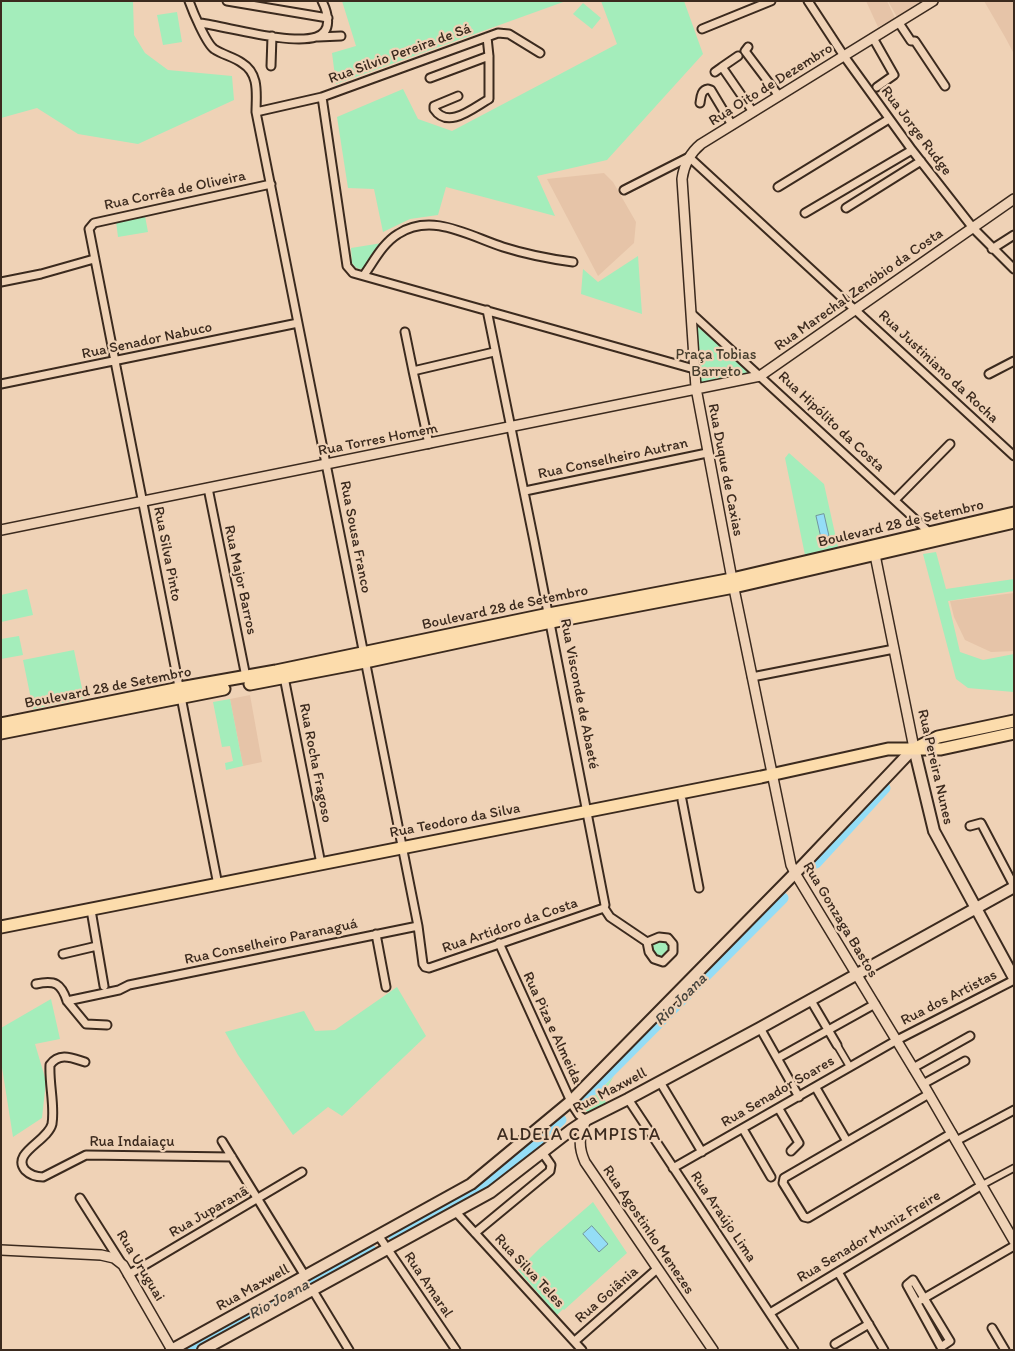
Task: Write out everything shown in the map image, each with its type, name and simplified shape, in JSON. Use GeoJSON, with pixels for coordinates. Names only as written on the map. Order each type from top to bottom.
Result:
{"type":"FeatureCollection","features":[{"type":"Feature","properties":{"kind":"main road","name":"Boulevard 28 de Setembro"},"geometry":{"type":"LineString","coordinates":[[874,550],[929,532],[1014,513]]}},
{"type":"Feature","properties":{"kind":"main road","name":"Boulevard 28 de Setembro"},"geometry":{"type":"LineString","coordinates":[[1,724],[279,675],[550,618],[733,583],[874,550],[1014,522]]}},
{"type":"Feature","properties":{"kind":"main road","name":"Boulevard 28 de Setembro"},"geometry":{"type":"LineString","coordinates":[[1,733],[246,677],[279,675]]}},
{"type":"Feature","properties":{"kind":"main road"},"geometry":{"type":"LineString","coordinates":[[914,748],[938,737],[1014,720]]}},
{"type":"Feature","properties":{"kind":"main road","name":"Rua Teodoro da Silva"},"geometry":{"type":"LineString","coordinates":[[1,927],[772,774],[888,749],[940,748],[1014,733]]}},
{"type":"Feature","properties":{"kind":"main road","name":"Rua Maxwell"},"geometry":{"type":"LineString","coordinates":[[172,1350],[471,1184],[571,1101],[795,873],[914,748]]}},
{"type":"Feature","properties":{"kind":"main road","name":"Rua Pereira Nunes"},"geometry":{"type":"LineString","coordinates":[[914,748],[934,831],[1014,979]]}},
{"type":"Feature","properties":{"kind":"main road","name":"Rua Maxwell"},"geometry":{"type":"LineString","coordinates":[[203,1350],[491,1192],[586,1120],[628,1100],[760,1028],[1014,886]]}},
{"type":"Feature","properties":{"kind":"street","name":"Rua Sousa Franco"},"geometry":{"type":"LineString","coordinates":[[189,1],[207,41],[214,49],[244,63],[255,81],[257,92],[256,112],[425,967]]}},
{"type":"Feature","properties":{"kind":"street"},"geometry":{"type":"LineString","coordinates":[[227,1],[271,5],[328,18]]}},
{"type":"Feature","properties":{"kind":"street"},"geometry":{"type":"LineString","coordinates":[[318,37],[326,30],[328,24],[328,18],[322,1]]}},
{"type":"Feature","properties":{"kind":"street"},"geometry":{"type":"LineString","coordinates":[[702,29],[772,1]]}},
{"type":"Feature","properties":{"kind":"street","name":"Rua Jorge Rudge"},"geometry":{"type":"LineString","coordinates":[[808,1],[844,56],[912,150],[973,228],[992,249],[1013,267]]}},
{"type":"Feature","properties":{"kind":"street","name":"Rua Oito de Dezembro"},"geometry":{"type":"LineString","coordinates":[[624,190],[689,157],[701,144],[934,1]]}},
{"type":"Feature","properties":{"kind":"street"},"geometry":{"type":"LineString","coordinates":[[200,23],[272,36],[302,39],[340,36]]}},
{"type":"Feature","properties":{"kind":"street"},"geometry":{"type":"LineString","coordinates":[[899,23],[911,41],[915,41],[944,86]]}},
{"type":"Feature","properties":{"kind":"street","name":"Rua Silvio Pereira de Sá"},"geometry":{"type":"LineString","coordinates":[[256,112],[322,97],[498,33],[509,34],[540,53]]}},
{"type":"Feature","properties":{"kind":"street"},"geometry":{"type":"LineString","coordinates":[[271,66],[272,36]]}},
{"type":"Feature","properties":{"kind":"street","name":"Rua Silvio Pereira de Sá"},"geometry":{"type":"LineString","coordinates":[[458,96],[434,106],[434,109],[444,118],[461,116],[489,99],[487,37]]}},
{"type":"Feature","properties":{"kind":"street"},"geometry":{"type":"LineString","coordinates":[[873,38],[894,75],[877,87]]}},
{"type":"Feature","properties":{"kind":"street"},"geometry":{"type":"LineString","coordinates":[[748,47],[745,51],[779,96]]}},
{"type":"Feature","properties":{"kind":"street"},"geometry":{"type":"LineString","coordinates":[[430,78],[489,56]]}},
{"type":"Feature","properties":{"kind":"street"},"geometry":{"type":"LineString","coordinates":[[715,72],[738,56]]}},
{"type":"Feature","properties":{"kind":"street"},"geometry":{"type":"LineString","coordinates":[[722,67],[753,112]]}},
{"type":"Feature","properties":{"kind":"street"},"geometry":{"type":"LineString","coordinates":[[700,103],[701,95],[704,91],[711,90],[732,125]]}},
{"type":"Feature","properties":{"kind":"street"},"geometry":{"type":"LineString","coordinates":[[322,97],[347,266],[353,272],[694,369]]}},
{"type":"Feature","properties":{"kind":"street"},"geometry":{"type":"LineString","coordinates":[[778,187],[889,119]]}},
{"type":"Feature","properties":{"kind":"street"},"geometry":{"type":"LineString","coordinates":[[804,213],[912,150]]}},
{"type":"Feature","properties":{"kind":"street","name":"Rua Justiniano da Rocha"},"geometry":{"type":"LineString","coordinates":[[689,157],[1014,456]]}},
{"type":"Feature","properties":{"kind":"street","name":"Rua Duque de Caxias"},"geometry":{"type":"LineString","coordinates":[[689,157],[683,170],[682,179],[694,369],[707,453],[733,583]]}},
{"type":"Feature","properties":{"kind":"street"},"geometry":{"type":"LineString","coordinates":[[846,208],[921,161]]}},
{"type":"Feature","properties":{"kind":"street","name":"Rua Corrêa de Oliveira"},"geometry":{"type":"LineString","coordinates":[[89,229],[94,223],[271,184]]}},
{"type":"Feature","properties":{"kind":"street","name":"Rua Marechal Zenóbio da Costa"},"geometry":{"type":"LineString","coordinates":[[760,376],[1014,199]]}},
{"type":"Feature","properties":{"kind":"street"},"geometry":{"type":"LineString","coordinates":[[364,275],[388,242],[399,233],[416,226],[429,224],[441,225],[504,248],[573,262]]}},
{"type":"Feature","properties":{"kind":"street","name":"Rua Silva Pinto"},"geometry":{"type":"LineString","coordinates":[[89,229],[218,885]]}},
{"type":"Feature","properties":{"kind":"street"},"geometry":{"type":"LineString","coordinates":[[992,249],[1014,235]]}},
{"type":"Feature","properties":{"kind":"street"},"geometry":{"type":"LineString","coordinates":[[1,282],[41,274],[94,259]]}},
{"type":"Feature","properties":{"kind":"street","name":"Rua Visconde de Abaeté"},"geometry":{"type":"LineString","coordinates":[[486,310],[525,492],[588,810],[604,908]]}},
{"type":"Feature","properties":{"kind":"street","name":"Rua Hipólito da Costa"},"geometry":{"type":"LineString","coordinates":[[691,313],[929,532]]}},
{"type":"Feature","properties":{"kind":"street","name":"Rua Senador Nabuco"},"geometry":{"type":"LineString","coordinates":[[1,384],[298,323]]}},
{"type":"Feature","properties":{"kind":"street"},"geometry":{"type":"LineString","coordinates":[[405,332],[429,444]]}},
{"type":"Feature","properties":{"kind":"street"},"geometry":{"type":"LineString","coordinates":[[413,371],[494,352]]}},
{"type":"Feature","properties":{"kind":"street"},"geometry":{"type":"LineString","coordinates":[[989,374],[1014,361]]}},
{"type":"Feature","properties":{"kind":"street","name":"Rua Torres Homem"},"geometry":{"type":"LineString","coordinates":[[1,530],[760,376]]}},
{"type":"Feature","properties":{"kind":"street"},"geometry":{"type":"LineString","coordinates":[[895,500],[950,444]]}},
{"type":"Feature","properties":{"kind":"street","name":"Rua Conselheiro Autran"},"geometry":{"type":"LineString","coordinates":[[525,492],[707,453]]}},
{"type":"Feature","properties":{"kind":"street","name":"Rua Major Barros"},"geometry":{"type":"LineString","coordinates":[[208,488],[246,677]]}},
{"type":"Feature","properties":{"kind":"street","name":"Rua Pereira Nunes"},"geometry":{"type":"LineString","coordinates":[[874,550],[914,748]]}},
{"type":"Feature","properties":{"kind":"street","name":"Rua Gonzaga Bastos"},"geometry":{"type":"LineString","coordinates":[[733,583],[772,774],[795,873],[897,1040],[982,1185],[1011,1230],[1014,1241]]}},
{"type":"Feature","properties":{"kind":"street"},"geometry":{"type":"LineString","coordinates":[[752,677],[894,649]]}},
{"type":"Feature","properties":{"kind":"street","name":"Rua Rocha Fragoso"},"geometry":{"type":"LineString","coordinates":[[279,675],[285,682],[321,864]]}},
{"type":"Feature","properties":{"kind":"street"},"geometry":{"type":"LineString","coordinates":[[682,800],[699,888]]}},
{"type":"Feature","properties":{"kind":"street"},"geometry":{"type":"LineString","coordinates":[[970,826],[981,823],[1014,886]]}},
{"type":"Feature","properties":{"kind":"street"},"geometry":{"type":"LineString","coordinates":[[604,908],[610,917],[647,942]]}},
{"type":"Feature","properties":{"kind":"street","name":"Rua Artidoro da Costa"},"geometry":{"type":"LineString","coordinates":[[425,967],[429,968],[604,908]]}},
{"type":"Feature","properties":{"kind":"street"},"geometry":{"type":"LineString","coordinates":[[91,910],[104,986]]}},
{"type":"Feature","properties":{"kind":"street","name":"Rua Conselheiro Paranaguá"},"geometry":{"type":"LineString","coordinates":[[67,1001],[120,990],[129,985],[418,926]]}},
{"type":"Feature","properties":{"kind":"street"},"geometry":{"type":"LineString","coordinates":[[376,934],[386,987]]}},
{"type":"Feature","properties":{"kind":"street","name":"Rua Piza e Almeida"},"geometry":{"type":"LineString","coordinates":[[499,944],[571,1101],[580,1115],[586,1120]]}},
{"type":"Feature","properties":{"kind":"street"},"geometry":{"type":"LineString","coordinates":[[63,954],[97,946]]}},
{"type":"Feature","properties":{"kind":"street","name":"Rua dos Artistas"},"geometry":{"type":"LineString","coordinates":[[897,1040],[1014,979]]}},
{"type":"Feature","properties":{"kind":"street"},"geometry":{"type":"LineString","coordinates":[[36,984],[47,982],[58,985],[63,990],[67,1001],[86,1024],[107,1025]]}},
{"type":"Feature","properties":{"kind":"street"},"geometry":{"type":"LineString","coordinates":[[810,999],[850,1067]]}},
{"type":"Feature","properties":{"kind":"street"},"geometry":{"type":"LineString","coordinates":[[778,1058],[875,1004]]}},
{"type":"Feature","properties":{"kind":"street"},"geometry":{"type":"LineString","coordinates":[[760,1028],[799,1097]]}},
{"type":"Feature","properties":{"kind":"street"},"geometry":{"type":"LineString","coordinates":[[913,1068],[970,1036]]}},
{"type":"Feature","properties":{"kind":"street","name":"Rua Senador Soares"},"geometry":{"type":"LineString","coordinates":[[673,1168],[897,1040]]}},
{"type":"Feature","properties":{"kind":"street","name":"Rua Indaiaçu"},"geometry":{"type":"LineString","coordinates":[[85,1062],[63,1057],[57,1058],[50,1066],[53,1112],[51,1128],[40,1141],[25,1152],[22,1166],[26,1172],[43,1177],[86,1155],[232,1157]]}},
{"type":"Feature","properties":{"kind":"street"},"geometry":{"type":"LineString","coordinates":[[923,1084],[965,1061]]}},
{"type":"Feature","properties":{"kind":"street"},"geometry":{"type":"LineString","coordinates":[[660,1082],[702,1152]]}},
{"type":"Feature","properties":{"kind":"street"},"geometry":{"type":"LineString","coordinates":[[816,1088],[845,1138]]}},
{"type":"Feature","properties":{"kind":"street"},"geometry":{"type":"LineString","coordinates":[[929,1094],[784,1178],[783,1183],[804,1217],[808,1218],[954,1137],[1014,1110]]}},
{"type":"Feature","properties":{"kind":"street","name":"Rua Araújo Lima"},"geometry":{"type":"LineString","coordinates":[[628,1100],[794,1350]]}},
{"type":"Feature","properties":{"kind":"street"},"geometry":{"type":"LineString","coordinates":[[779,1109],[799,1144],[791,1151]]}},
{"type":"Feature","properties":{"kind":"street","name":"Rua Agostinho Menezes"},"geometry":{"type":"LineString","coordinates":[[586,1120],[579,1140],[582,1154],[657,1269],[713,1350]]}},
{"type":"Feature","properties":{"kind":"street"},"geometry":{"type":"LineString","coordinates":[[743,1129],[771,1177]]}},
{"type":"Feature","properties":{"kind":"street"},"geometry":{"type":"LineString","coordinates":[[222,1141],[305,1276]]}},
{"type":"Feature","properties":{"kind":"street"},"geometry":{"type":"LineString","coordinates":[[475,1233],[550,1171],[551,1165],[542,1152]]}},
{"type":"Feature","properties":{"kind":"street"},"geometry":{"type":"LineString","coordinates":[[982,1185],[1014,1168]]}},
{"type":"Feature","properties":{"kind":"street","name":"Rua Juparanã"},"geometry":{"type":"LineString","coordinates":[[128,1275],[258,1200],[302,1172]]}},
{"type":"Feature","properties":{"kind":"street","name":"Rua Senador Muniz Freire"},"geometry":{"type":"LineString","coordinates":[[770,1313],[982,1185]]}},
{"type":"Feature","properties":{"kind":"street","name":"Rua Uruguai"},"geometry":{"type":"LineString","coordinates":[[80,1198],[123,1265],[172,1350]]}},
{"type":"Feature","properties":{"kind":"street","name":"Rua Silva Teles"},"geometry":{"type":"LineString","coordinates":[[455,1211],[582,1350]]}},
{"type":"Feature","properties":{"kind":"street","name":"Rua Amaral"},"geometry":{"type":"LineString","coordinates":[[378,1235],[456,1350]]}},
{"type":"Feature","properties":{"kind":"street"},"geometry":{"type":"LineString","coordinates":[[916,1303],[1014,1246]]}},
{"type":"Feature","properties":{"kind":"street"},"geometry":{"type":"LineString","coordinates":[[1,1250],[101,1255],[114,1258],[123,1265]]}},
{"type":"Feature","properties":{"kind":"street","name":"Rua Goiânia"},"geometry":{"type":"LineString","coordinates":[[575,1341],[657,1269]]}},
{"type":"Feature","properties":{"kind":"street"},"geometry":{"type":"LineString","coordinates":[[838,1272],[883,1349]]}},
{"type":"Feature","properties":{"kind":"street"},"geometry":{"type":"LineString","coordinates":[[914,1281],[924,1298],[950,1342],[940,1346],[907,1284],[914,1281]]}},
{"type":"Feature","properties":{"kind":"street"},"geometry":{"type":"LineString","coordinates":[[312,1289],[349,1350]]}},
{"type":"Feature","properties":{"kind":"street"},"geometry":{"type":"LineString","coordinates":[[835,1344],[869,1324]]}},
{"type":"Feature","properties":{"kind":"street"},"geometry":{"type":"LineString","coordinates":[[992,1328],[1005,1350]]}},
{"type":"Feature","properties":{"kind":"shaded area"},"geometry":{"type":"Polygon","coordinates":[[[866,1],[887,1],[895,18],[878,27],[866,1]]]}},
{"type":"Feature","properties":{"kind":"shaded area"},"geometry":{"type":"Polygon","coordinates":[[[888,1],[921,1],[897,17],[888,1]]]}},
{"type":"Feature","properties":{"kind":"shaded area"},"geometry":{"type":"Polygon","coordinates":[[[984,1],[1014,1],[1013,52],[1005,37],[984,1]]]}},
{"type":"Feature","properties":{"kind":"shaded area"},"geometry":{"type":"Polygon","coordinates":[[[604,173],[613,182],[636,222],[634,243],[598,276],[547,179],[604,173]]]}},
{"type":"Feature","properties":{"kind":"shaded area"},"geometry":{"type":"Polygon","coordinates":[[[1014,593],[1014,651],[991,652],[965,640],[954,617],[950,601],[1014,593]]]}},
{"type":"Feature","properties":{"kind":"shaded area"},"geometry":{"type":"Polygon","coordinates":[[[250,695],[262,762],[243,766],[230,699],[250,695]]]}},
{"type":"Feature","properties":{"kind":"green space"},"geometry":{"type":"Polygon","coordinates":[[[1,1],[133,1],[134,35],[145,53],[168,70],[232,76],[234,100],[138,144],[78,134],[37,108],[1,118],[1,1]]]}},
{"type":"Feature","properties":{"kind":"green space"},"geometry":{"type":"Polygon","coordinates":[[[342,1],[566,1],[336,84],[332,53],[356,46],[342,1]]]}},
{"type":"Feature","properties":{"kind":"green space"},"geometry":{"type":"Polygon","coordinates":[[[601,1],[684,1],[703,54],[607,160],[537,176],[555,216],[446,187],[438,215],[410,219],[383,232],[374,189],[348,188],[337,117],[403,89],[418,119],[452,131],[617,44],[601,1]]]}},
{"type":"Feature","properties":{"kind":"green space"},"geometry":{"type":"Polygon","coordinates":[[[583,3],[601,18],[592,29],[573,14],[583,3]]]}},
{"type":"Feature","properties":{"kind":"green space"},"geometry":{"type":"Polygon","coordinates":[[[177,12],[182,42],[163,45],[157,15],[177,12]]]}},
{"type":"Feature","properties":{"kind":"green space"},"geometry":{"type":"Polygon","coordinates":[[[145,216],[148,232],[118,237],[116,221],[145,216]]]}},
{"type":"Feature","properties":{"kind":"green space"},"geometry":{"type":"Polygon","coordinates":[[[382,243],[365,268],[359,269],[355,267],[352,263],[351,248],[382,243]]]}},
{"type":"Feature","properties":{"kind":"green space"},"geometry":{"type":"Polygon","coordinates":[[[638,256],[642,314],[581,294],[583,269],[598,282],[638,256]]]}},
{"type":"Feature","properties":{"kind":"green space","name":"Praça Tobias Barreto"},"geometry":{"type":"Polygon","coordinates":[[[696,319],[748,373],[701,383],[696,319]]]}},
{"type":"Feature","properties":{"kind":"green space"},"geometry":{"type":"Polygon","coordinates":[[[789,453],[824,484],[838,547],[805,555],[785,458],[789,453]]]}},
{"type":"Feature","properties":{"kind":"green space"},"geometry":{"type":"Polygon","coordinates":[[[936,552],[946,589],[1014,579],[1014,591],[948,601],[960,652],[983,660],[1014,654],[1014,692],[968,688],[956,679],[923,554],[936,552]]]}},
{"type":"Feature","properties":{"kind":"green space"},"geometry":{"type":"Polygon","coordinates":[[[27,589],[33,615],[1,622],[1,595],[27,589]]]}},
{"type":"Feature","properties":{"kind":"green space"},"geometry":{"type":"Polygon","coordinates":[[[19,636],[23,655],[1,659],[1,639],[19,636]]]}},
{"type":"Feature","properties":{"kind":"green space"},"geometry":{"type":"Polygon","coordinates":[[[74,650],[84,698],[33,709],[23,660],[74,650]]]}},
{"type":"Feature","properties":{"kind":"green space"},"geometry":{"type":"Polygon","coordinates":[[[230,699],[243,766],[226,770],[225,763],[233,761],[230,746],[222,747],[213,702],[230,699]]]}},
{"type":"Feature","properties":{"kind":"green space"},"geometry":{"type":"Polygon","coordinates":[[[654,940],[668,940],[672,949],[664,959],[653,956],[650,943],[654,940]]]}},
{"type":"Feature","properties":{"kind":"green space"},"geometry":{"type":"Polygon","coordinates":[[[397,987],[426,1036],[342,1116],[328,1107],[293,1135],[238,1055],[225,1032],[304,1011],[315,1031],[335,1030],[397,987]]]}},
{"type":"Feature","properties":{"kind":"green space"},"geometry":{"type":"Polygon","coordinates":[[[51,999],[60,1039],[35,1044],[46,1081],[42,1118],[13,1137],[1,1061],[1,1028],[51,999]]]}},
{"type":"Feature","properties":{"kind":"green space"},"geometry":{"type":"Polygon","coordinates":[[[614,1076],[602,1096],[607,1104],[589,1114],[583,1107],[614,1076]]]}},
{"type":"Feature","properties":{"kind":"green space"},"geometry":{"type":"Polygon","coordinates":[[[593,1202],[627,1253],[557,1315],[518,1270],[540,1248],[593,1202]]]}},
{"type":"Feature","properties":{"kind":"water"},"geometry":{"type":"Polygon","coordinates":[[[824,514],[829,536],[821,538],[816,516],[824,514]]]}},
{"type":"Feature","properties":{"kind":"water"},"geometry":{"type":"Polygon","coordinates":[[[592,1226],[608,1244],[599,1252],[583,1234],[592,1226]]]}},
{"type":"Feature","properties":{"kind":"waterway","name":"Rio Joana"},"geometry":{"type":"LineString","coordinates":[[816,863],[885,788]]}},
{"type":"Feature","properties":{"kind":"waterway","name":"Rio Joana"},"geometry":{"type":"LineString","coordinates":[[580,1102],[783,898]]}},
{"type":"Feature","properties":{"kind":"waterway","name":"Rio Joana"},"geometry":{"type":"LineString","coordinates":[[394,1237],[477,1192],[561,1120]]}},
{"type":"Feature","properties":{"kind":"waterway","name":"Rio Joana"},"geometry":{"type":"LineString","coordinates":[[188,1350],[371,1250]]}},
{"type":"Feature","properties":{"kind":"district","name":"ALDEIA CAMPISTA"},"geometry":{"type":"Point","coordinates":[579,1135]}}]}
